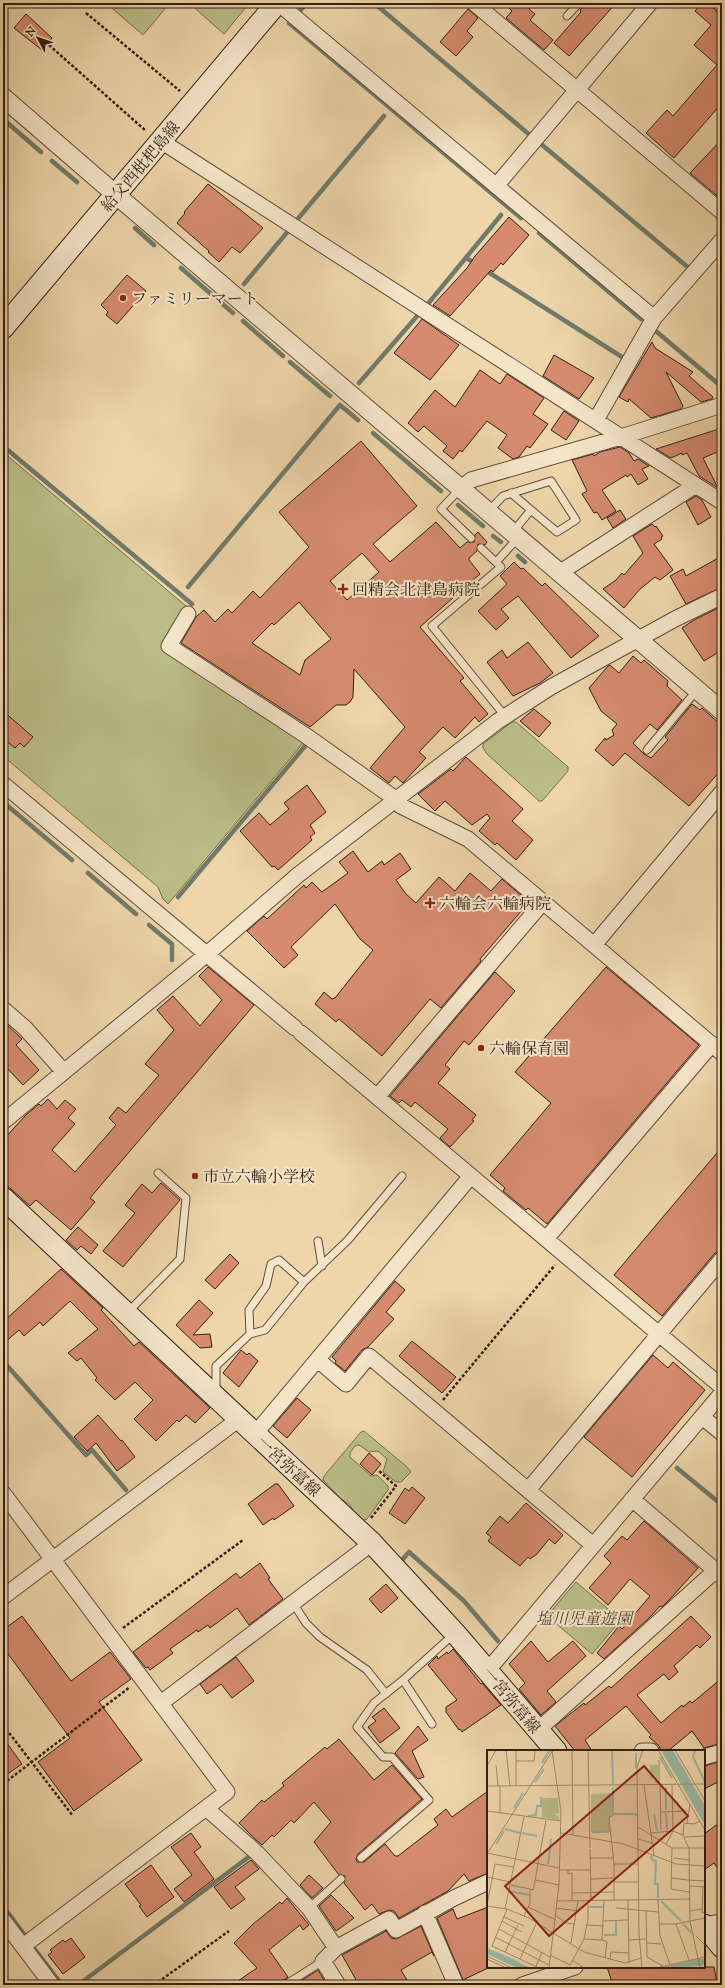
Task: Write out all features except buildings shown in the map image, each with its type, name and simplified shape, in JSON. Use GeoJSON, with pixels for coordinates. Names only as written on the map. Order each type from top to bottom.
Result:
{"type":"FeatureCollection","features":[{"type":"Feature","properties":{"kind":"main road","name":"給父西枇杷島線"},"geometry":{"type":"LineString","coordinates":[[3,328],[160,142],[270,5]]}},
{"type":"Feature","properties":{"kind":"main road","name":"一宮弥富線"},"geometry":{"type":"LineString","coordinates":[[3,1198],[366,1538],[456,1633],[555,1750]]}},
{"type":"Feature","properties":{"kind":"main road"},"geometry":{"type":"LineString","coordinates":[[705,1926],[722,1947]]}},
{"type":"Feature","properties":{"kind":"street"},"geometry":{"type":"LineString","coordinates":[[474,3],[722,212]]}},
{"type":"Feature","properties":{"kind":"street"},"geometry":{"type":"LineString","coordinates":[[496,186],[650,3]]}},
{"type":"Feature","properties":{"kind":"street"},"geometry":{"type":"LineString","coordinates":[[270,5],[496,186],[654,318]]}},
{"type":"Feature","properties":{"kind":"street"},"geometry":{"type":"LineString","coordinates":[[3,97],[460,489],[722,711]]}},
{"type":"Feature","properties":{"kind":"street"},"geometry":{"type":"LineString","coordinates":[[160,142],[722,502]]}},
{"type":"Feature","properties":{"kind":"street"},"geometry":{"type":"LineString","coordinates":[[596,420],[654,318],[722,240]]}},
{"type":"Feature","properties":{"kind":"street"},"geometry":{"type":"LineString","coordinates":[[460,489],[471,480],[621,437],[722,405]]}},
{"type":"Feature","properties":{"kind":"street"},"geometry":{"type":"LineString","coordinates":[[559,573],[696,485]]}},
{"type":"Feature","properties":{"kind":"street"},"geometry":{"type":"LineString","coordinates":[[3,1122],[207,954],[298,875],[505,716],[551,687],[722,596]]}},
{"type":"Feature","properties":{"kind":"street"},"geometry":{"type":"LineString","coordinates":[[188,614],[169,646],[305,735],[397,800],[401,806],[468,838],[717,1048],[546,1239]]}},
{"type":"Feature","properties":{"kind":"street"},"geometry":{"type":"LineString","coordinates":[[3,784],[722,1387]]}},
{"type":"Feature","properties":{"kind":"street"},"geometry":{"type":"LineString","coordinates":[[594,945],[722,792]]}},
{"type":"Feature","properties":{"kind":"street"},"geometry":{"type":"LineString","coordinates":[[377,1097],[543,902]]}},
{"type":"Feature","properties":{"kind":"street"},"geometry":{"type":"LineString","coordinates":[[3,1009],[25,1028],[64,1072]]}},
{"type":"Feature","properties":{"kind":"street"},"geometry":{"type":"LineString","coordinates":[[255,1434],[471,1176]]}},
{"type":"Feature","properties":{"kind":"street"},"geometry":{"type":"LineString","coordinates":[[528,1490],[722,1259]]}},
{"type":"Feature","properties":{"kind":"street"},"geometry":{"type":"LineString","coordinates":[[318,1360],[346,1384],[369,1356],[593,1546]]}},
{"type":"Feature","properties":{"kind":"street"},"geometry":{"type":"LineString","coordinates":[[488,1670],[722,1393]]}},
{"type":"Feature","properties":{"kind":"street"},"geometry":{"type":"LineString","coordinates":[[702,1417],[722,1433]]}},
{"type":"Feature","properties":{"kind":"street"},"geometry":{"type":"LineString","coordinates":[[3,1597],[239,1419]]}},
{"type":"Feature","properties":{"kind":"street"},"geometry":{"type":"LineString","coordinates":[[3,1494],[227,1792],[22,1946]]}},
{"type":"Feature","properties":{"kind":"street"},"geometry":{"type":"LineString","coordinates":[[538,1730],[719,1574],[632,1500]]}},
{"type":"Feature","properties":{"kind":"street"},"geometry":{"type":"LineString","coordinates":[[161,1704],[293,1603],[366,1538]]}},
{"type":"Feature","properties":{"kind":"street"},"geometry":{"type":"LineString","coordinates":[[705,1757],[722,1752]]}},
{"type":"Feature","properties":{"kind":"street"},"geometry":{"type":"LineString","coordinates":[[206,1808],[256,1853],[309,1908],[336,1948]]}},
{"type":"Feature","properties":{"kind":"street"},"geometry":{"type":"LineString","coordinates":[[338,1985],[323,1961],[336,1948],[389,1919],[396,1930],[425,1913],[487,1882]]}},
{"type":"Feature","properties":{"kind":"street"},"geometry":{"type":"LineString","coordinates":[[425,1913],[456,1985]]}},
{"type":"Feature","properties":{"kind":"street"},"geometry":{"type":"LineString","coordinates":[[705,1925],[722,1922]]}},
{"type":"Feature","properties":{"kind":"street"},"geometry":{"type":"LineString","coordinates":[[4,1923],[52,1985]]}},
{"type":"Feature","properties":{"kind":"street"},"geometry":{"type":"LineString","coordinates":[[522,1985],[572,1968]]}},
{"type":"Feature","properties":{"kind":"lane"},"geometry":{"type":"LineString","coordinates":[[567,16],[579,3]]}},
{"type":"Feature","properties":{"kind":"lane"},"geometry":{"type":"LineString","coordinates":[[488,512],[503,496],[511,493],[551,481],[576,520],[557,532],[511,493]]}},
{"type":"Feature","properties":{"kind":"lane"},"geometry":{"type":"LineString","coordinates":[[460,489],[441,509],[471,538]]}},
{"type":"Feature","properties":{"kind":"lane"},"geometry":{"type":"LineString","coordinates":[[496,562],[531,510]]}},
{"type":"Feature","properties":{"kind":"lane"},"geometry":{"type":"LineString","coordinates":[[481,548],[501,567],[432,626],[505,716]]}},
{"type":"Feature","properties":{"kind":"lane"},"geometry":{"type":"LineString","coordinates":[[647,750],[697,690]]}},
{"type":"Feature","properties":{"kind":"lane"},"geometry":{"type":"LineString","coordinates":[[126,1313],[180,1259],[186,1198],[158,1173]]}},
{"type":"Feature","properties":{"kind":"lane"},"geometry":{"type":"LineString","coordinates":[[216,1398],[216,1366],[250,1334],[265,1330],[304,1282],[348,1240],[402,1176]]}},
{"type":"Feature","properties":{"kind":"lane"},"geometry":{"type":"LineString","coordinates":[[318,1241],[322,1266]]}},
{"type":"Feature","properties":{"kind":"lane"},"geometry":{"type":"LineString","coordinates":[[250,1334],[249,1310],[266,1286],[271,1264],[279,1260],[304,1282]]}},
{"type":"Feature","properties":{"kind":"lane"},"geometry":{"type":"LineString","coordinates":[[293,1603],[306,1623],[320,1637],[367,1670],[386,1694]]}},
{"type":"Feature","properties":{"kind":"lane"},"geometry":{"type":"LineString","coordinates":[[361,1858],[429,1800],[392,1757],[383,1757],[357,1727],[374,1704],[456,1633]]}},
{"type":"Feature","properties":{"kind":"lane"},"geometry":{"type":"LineString","coordinates":[[403,1680],[432,1724]]}},
{"type":"Feature","properties":{"kind":"lane"},"geometry":{"type":"LineString","coordinates":[[309,1908],[341,1880]]}},
{"type":"Feature","properties":{"kind":"lane"},"geometry":{"type":"LineString","coordinates":[[285,1985],[323,1961]]}},
{"type":"Feature","properties":{"kind":"path"},"geometry":{"type":"LineString","coordinates":[[86,13],[193,102]]}},
{"type":"Feature","properties":{"kind":"path"},"geometry":{"type":"LineString","coordinates":[[49,45],[160,142]]}},
{"type":"Feature","properties":{"kind":"path"},"geometry":{"type":"LineString","coordinates":[[434,1411],[564,1255]]}},
{"type":"Feature","properties":{"kind":"path"},"geometry":{"type":"LineString","coordinates":[[366,1538],[396,1486],[378,1470]]}},
{"type":"Feature","properties":{"kind":"path"},"geometry":{"type":"LineString","coordinates":[[111,1637],[243,1540]]}},
{"type":"Feature","properties":{"kind":"path"},"geometry":{"type":"LineString","coordinates":[[3,1784],[142,1678]]}},
{"type":"Feature","properties":{"kind":"path"},"geometry":{"type":"LineString","coordinates":[[3,1724],[73,1816]]}},
{"type":"Feature","properties":{"kind":"path"},"geometry":{"type":"LineString","coordinates":[[154,1985],[229,1930]]}},
{"type":"Feature","properties":{"kind":"green space"},"geometry":{"type":"Polygon","coordinates":[[[106,3],[170,3],[143,35],[106,3]]]}},
{"type":"Feature","properties":{"kind":"green space"},"geometry":{"type":"Polygon","coordinates":[[[189,3],[243,3],[247,6],[224,34],[189,3]]]}},
{"type":"Feature","properties":{"kind":"green space"},"geometry":{"type":"Polygon","coordinates":[[[4,453],[186,606],[162,647],[304,742],[168,904],[163,899],[158,887],[3,756],[4,453]]]}},
{"type":"Feature","properties":{"kind":"green space"},"geometry":{"type":"Polygon","coordinates":[[[512,722],[516,722],[568,767],[568,771],[542,801],[539,801],[487,754],[483,748],[483,744],[512,722]]]}},
{"type":"Feature","properties":{"kind":"green space"},"geometry":{"type":"Polygon","coordinates":[[[364,1431],[411,1472],[401,1482],[396,1482],[383,1472],[387,1459],[378,1451],[369,1452],[359,1445],[355,1446],[350,1453],[350,1457],[371,1476],[377,1475],[388,1486],[388,1490],[367,1519],[361,1521],[349,1504],[341,1499],[323,1480],[324,1476],[361,1432],[364,1431]]]}},
{"type":"Feature","properties":{"kind":"green space","name":"塩川児童遊園"},"geometry":{"type":"Polygon","coordinates":[[[576,1582],[621,1620],[592,1654],[547,1616],[576,1582]]]}},
{"type":"Feature","properties":{"kind":"waterway"},"geometry":{"type":"LineString","coordinates":[[299,12],[307,3]]}},
{"type":"Feature","properties":{"kind":"waterway"},"geometry":{"type":"LineString","coordinates":[[374,3],[531,136]]}},
{"type":"Feature","properties":{"kind":"waterway"},"geometry":{"type":"LineString","coordinates":[[289,23],[521,218]]}},
{"type":"Feature","properties":{"kind":"waterway"},"geometry":{"type":"LineString","coordinates":[[296,221],[384,116]]}},
{"type":"Feature","properties":{"kind":"waterway"},"geometry":{"type":"LineString","coordinates":[[3,119],[41,152]]}},
{"type":"Feature","properties":{"kind":"waterway"},"geometry":{"type":"LineString","coordinates":[[541,144],[690,269]]}},
{"type":"Feature","properties":{"kind":"waterway"},"geometry":{"type":"LineString","coordinates":[[52,161],[77,182]]}},
{"type":"Feature","properties":{"kind":"waterway"},"geometry":{"type":"LineString","coordinates":[[427,305],[501,215]]}},
{"type":"Feature","properties":{"kind":"waterway"},"geometry":{"type":"LineString","coordinates":[[135,228],[154,245]]}},
{"type":"Feature","properties":{"kind":"waterway"},"geometry":{"type":"LineString","coordinates":[[244,284],[289,230]]}},
{"type":"Feature","properties":{"kind":"waterway"},"geometry":{"type":"LineString","coordinates":[[539,233],[641,319]]}},
{"type":"Feature","properties":{"kind":"waterway"},"geometry":{"type":"LineString","coordinates":[[466,258],[475,263]]}},
{"type":"Feature","properties":{"kind":"waterway"},"geometry":{"type":"LineString","coordinates":[[181,268],[233,313]]}},
{"type":"Feature","properties":{"kind":"waterway"},"geometry":{"type":"LineString","coordinates":[[485,270],[622,357]]}},
{"type":"Feature","properties":{"kind":"waterway"},"geometry":{"type":"LineString","coordinates":[[359,383],[418,315]]}},
{"type":"Feature","properties":{"kind":"waterway"},"geometry":{"type":"LineString","coordinates":[[243,321],[283,356]]}},
{"type":"Feature","properties":{"kind":"waterway"},"geometry":{"type":"LineString","coordinates":[[657,332],[722,387]]}},
{"type":"Feature","properties":{"kind":"waterway"},"geometry":{"type":"LineString","coordinates":[[290,362],[330,396]]}},
{"type":"Feature","properties":{"kind":"waterway"},"geometry":{"type":"LineString","coordinates":[[188,587],[340,405],[358,420]]}},
{"type":"Feature","properties":{"kind":"waterway"},"geometry":{"type":"LineString","coordinates":[[373,433],[441,491]]}},
{"type":"Feature","properties":{"kind":"waterway"},"geometry":{"type":"LineString","coordinates":[[3,446],[192,604]]}},
{"type":"Feature","properties":{"kind":"waterway"},"geometry":{"type":"LineString","coordinates":[[458,505],[483,526]]}},
{"type":"Feature","properties":{"kind":"waterway"},"geometry":{"type":"LineString","coordinates":[[493,536],[501,542]]}},
{"type":"Feature","properties":{"kind":"waterway"},"geometry":{"type":"LineString","coordinates":[[518,556],[525,562]]}},
{"type":"Feature","properties":{"kind":"waterway"},"geometry":{"type":"LineString","coordinates":[[178,897],[306,745]]}},
{"type":"Feature","properties":{"kind":"waterway"},"geometry":{"type":"LineString","coordinates":[[3,802],[72,860]]}},
{"type":"Feature","properties":{"kind":"waterway"},"geometry":{"type":"LineString","coordinates":[[88,873],[136,914]]}},
{"type":"Feature","properties":{"kind":"waterway"},"geometry":{"type":"LineString","coordinates":[[149,925],[172,944],[172,960]]}},
{"type":"Feature","properties":{"kind":"waterway"},"geometry":{"type":"LineString","coordinates":[[3,1361],[86,1455],[92,1450],[126,1490]]}},
{"type":"Feature","properties":{"kind":"waterway"},"geometry":{"type":"LineString","coordinates":[[677,1468],[722,1505]]}},
{"type":"Feature","properties":{"kind":"waterway"},"geometry":{"type":"LineString","coordinates":[[402,1560],[409,1552],[464,1601],[498,1641]]}},
{"type":"Feature","properties":{"kind":"waterway"},"geometry":{"type":"LineString","coordinates":[[78,1985],[250,1856]]}},
{"type":"Feature","properties":{"kind":"waterway"},"geometry":{"type":"LineString","coordinates":[[3,1906],[24,1934]]}},
{"type":"Feature","properties":{"kind":"waterway"},"geometry":{"type":"LineString","coordinates":[[34,1948],[62,1985]]}},
{"type":"Feature","properties":{"kind":"place","name":"ファミリーマート"},"geometry":{"type":"Point","coordinates":[123,298]}},
{"type":"Feature","properties":{"kind":"place","name":"回精会北津島病院"},"geometry":{"type":"Point","coordinates":[343,589]}},
{"type":"Feature","properties":{"kind":"place","name":"六輪会六輪病院"},"geometry":{"type":"Point","coordinates":[430,903]}},
{"type":"Feature","properties":{"kind":"place","name":"六輪保育園"},"geometry":{"type":"Point","coordinates":[481,1048]}},
{"type":"Feature","properties":{"kind":"place","name":"市立六輪小学校"},"geometry":{"type":"Point","coordinates":[195,1176]}}]}
